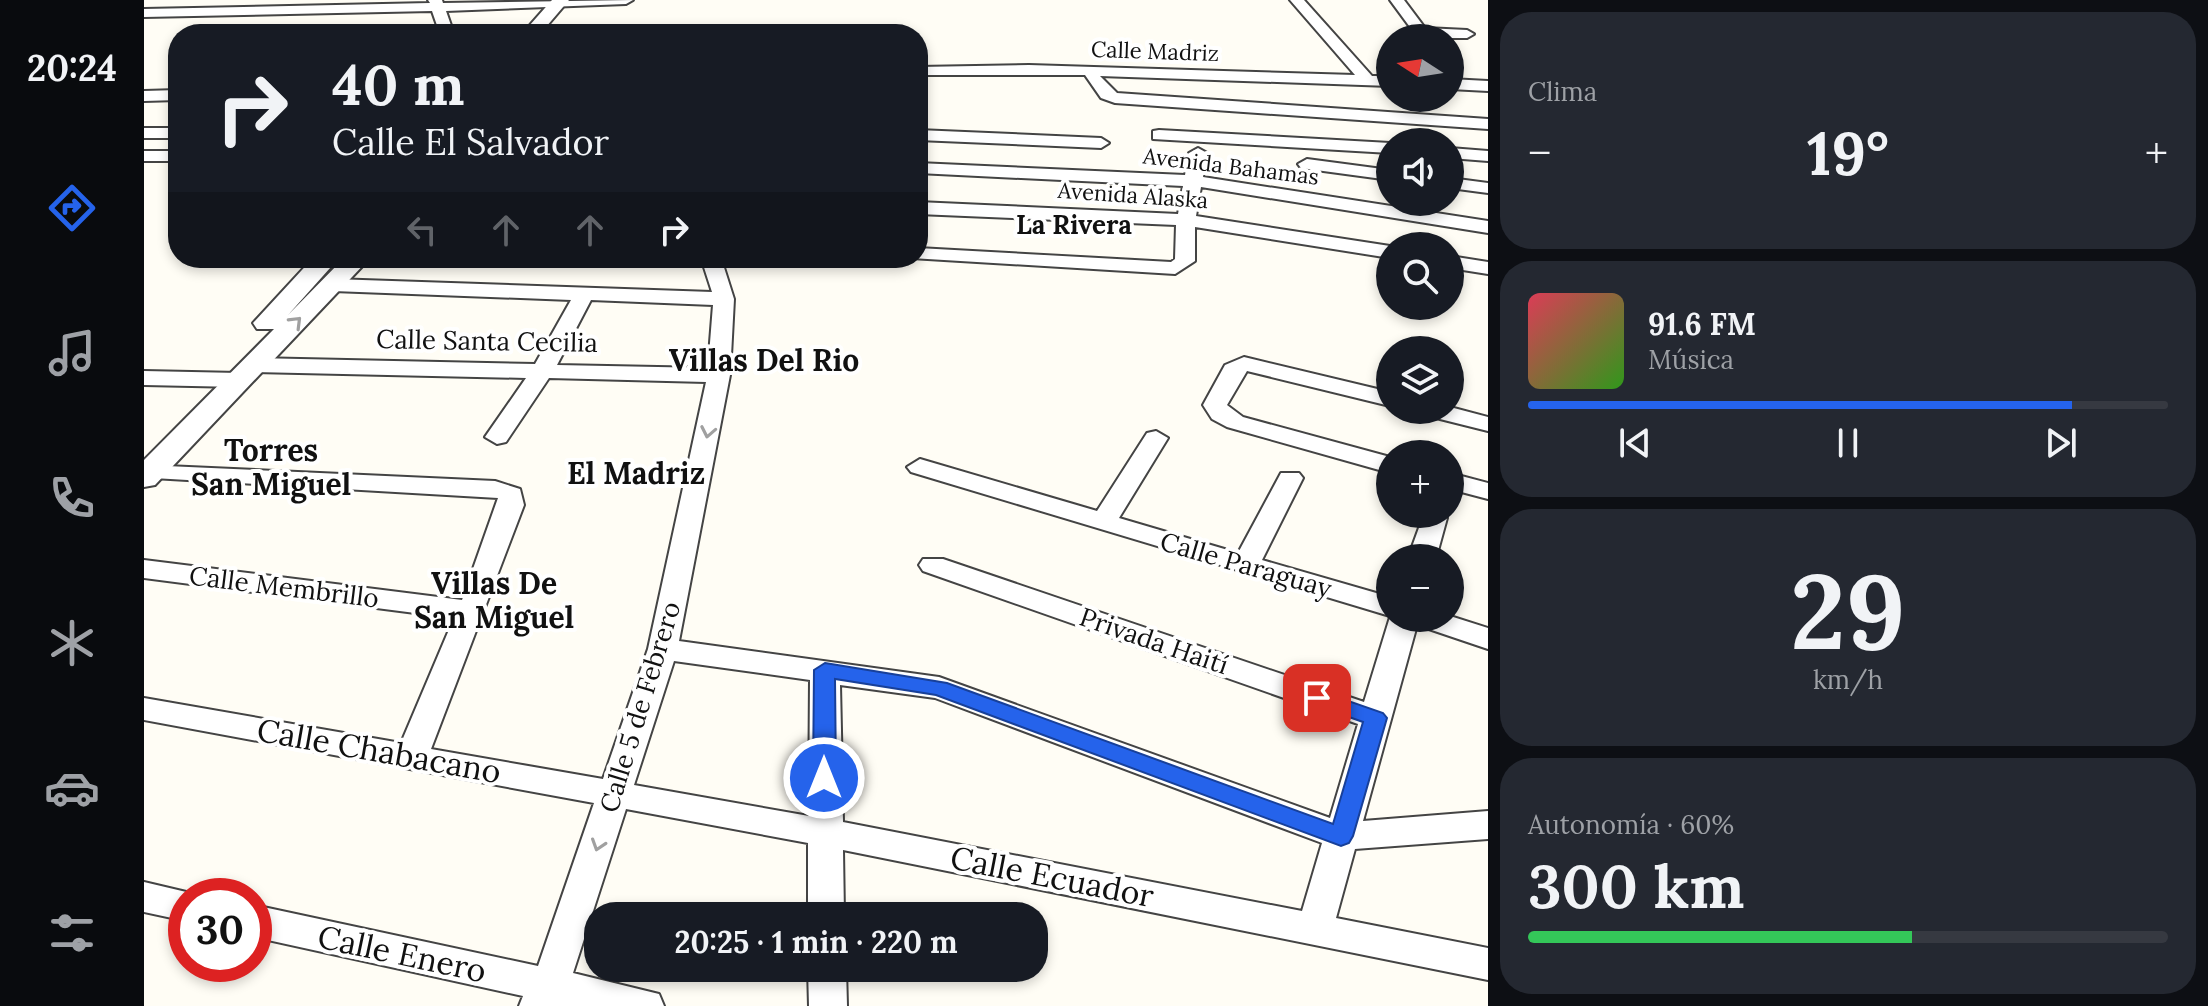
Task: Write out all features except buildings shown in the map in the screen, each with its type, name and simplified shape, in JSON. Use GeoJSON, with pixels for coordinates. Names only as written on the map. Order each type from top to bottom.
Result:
{"type":"FeatureCollection","features":[{"type":"Feature","properties":{"kind":"street"},"geometry":{"type":"LineString","coordinates":[[144,13],[626,0]]}},
{"type":"Feature","properties":{"kind":"street"},"geometry":{"type":"LineString","coordinates":[[1297,0],[1367,80]]}},
{"type":"Feature","properties":{"kind":"street"},"geometry":{"type":"LineString","coordinates":[[1397,0],[1414,24]]}},
{"type":"Feature","properties":{"kind":"street"},"geometry":{"type":"LineString","coordinates":[[543,24],[569,2]]}},
{"type":"Feature","properties":{"kind":"street"},"geometry":{"type":"LineString","coordinates":[[558,24],[569,2]]}},
{"type":"Feature","properties":{"kind":"street"},"geometry":{"type":"LineString","coordinates":[[437,4],[444,24]]}},
{"type":"Feature","properties":{"kind":"street","name":"Calle Madriz"},"geometry":{"type":"LineString","coordinates":[[928,71],[1089,71],[1376,80]]}},
{"type":"Feature","properties":{"kind":"street"},"geometry":{"type":"LineString","coordinates":[[1089,71],[1107,95],[1138,101],[1488,124]]}},
{"type":"Feature","properties":{"kind":"street"},"geometry":{"type":"LineString","coordinates":[[1464,82],[1488,86]]}},
{"type":"Feature","properties":{"kind":"street"},"geometry":{"type":"LineString","coordinates":[[144,96],[168,95]]}},
{"type":"Feature","properties":{"kind":"street"},"geometry":{"type":"LineString","coordinates":[[1226,106],[1229,136]]}},
{"type":"Feature","properties":{"kind":"street"},"geometry":{"type":"LineString","coordinates":[[144,133],[168,133]]}},
{"type":"Feature","properties":{"kind":"street"},"geometry":{"type":"LineString","coordinates":[[928,135],[1101,143]]}},
{"type":"Feature","properties":{"kind":"street"},"geometry":{"type":"LineString","coordinates":[[1159,135],[1229,136],[1376,147]]}},
{"type":"Feature","properties":{"kind":"street"},"geometry":{"type":"LineString","coordinates":[[928,255],[1175,268],[1185,261],[1186,220],[1198,153]]}},
{"type":"Feature","properties":{"kind":"street"},"geometry":{"type":"LineString","coordinates":[[1464,154],[1488,156]]}},
{"type":"Feature","properties":{"kind":"street"},"geometry":{"type":"LineString","coordinates":[[144,156],[168,156]]}},
{"type":"Feature","properties":{"kind":"street"},"geometry":{"type":"LineString","coordinates":[[1307,164],[1376,173]]}},
{"type":"Feature","properties":{"kind":"street","name":"Avenida Bahamas"},"geometry":{"type":"LineString","coordinates":[[928,168],[1195,181],[1488,227]]}},
{"type":"Feature","properties":{"kind":"street"},"geometry":{"type":"LineString","coordinates":[[1464,185],[1488,188]]}},
{"type":"Feature","properties":{"kind":"street","name":"Avenida Alaska"},"geometry":{"type":"LineString","coordinates":[[928,208],[1186,220],[1376,250]]}},
{"type":"Feature","properties":{"kind":"street"},"geometry":{"type":"LineString","coordinates":[[1464,264],[1488,268]]}},
{"type":"Feature","properties":{"kind":"street","name":"Calle 5 de Febrero"},"geometry":{"type":"LineString","coordinates":[[544,996],[663,649],[719,375],[724,299],[714,268]]}},
{"type":"Feature","properties":{"kind":"street"},"geometry":{"type":"LineString","coordinates":[[330,272],[583,296],[724,299]]}},
{"type":"Feature","properties":{"kind":"street"},"geometry":{"type":"LineString","coordinates":[[147,465],[330,272]]}},
{"type":"Feature","properties":{"kind":"street"},"geometry":{"type":"LineString","coordinates":[[235,375],[330,272]]}},
{"type":"Feature","properties":{"kind":"street"},"geometry":{"type":"LineString","coordinates":[[497,437],[543,370],[583,296]]}},
{"type":"Feature","properties":{"kind":"street"},"geometry":{"type":"LineString","coordinates":[[1376,396],[1244,364],[1233,370],[1215,405],[1220,414],[1235,422],[1376,461]]}},
{"type":"Feature","properties":{"kind":"street","name":"Calle Santa Cecilia"},"geometry":{"type":"LineString","coordinates":[[144,378],[543,370],[719,375]]}},
{"type":"Feature","properties":{"kind":"street"},"geometry":{"type":"LineString","coordinates":[[1464,418],[1488,424]]}},
{"type":"Feature","properties":{"kind":"street"},"geometry":{"type":"LineString","coordinates":[[1102,523],[1156,438]]}},
{"type":"Feature","properties":{"kind":"street"},"geometry":{"type":"LineString","coordinates":[[147,465],[495,489],[511,494],[511,505],[472,611],[412,755]]}},
{"type":"Feature","properties":{"kind":"street","name":"Calle Paraguay"},"geometry":{"type":"LineString","coordinates":[[920,467],[1376,603]]}},
{"type":"Feature","properties":{"kind":"street"},"geometry":{"type":"LineString","coordinates":[[1245,566],[1290,478]]}},
{"type":"Feature","properties":{"kind":"street"},"geometry":{"type":"LineString","coordinates":[[1464,485],[1488,491]]}},
{"type":"Feature","properties":{"kind":"street","name":"Privada Haití"},"geometry":{"type":"LineString","coordinates":[[933,565],[1376,718]]}},
{"type":"Feature","properties":{"kind":"street","name":"Calle Membrillo"},"geometry":{"type":"LineString","coordinates":[[144,569],[472,611]]}},
{"type":"Feature","properties":{"kind":"street"},"geometry":{"type":"LineString","coordinates":[[1464,631],[1488,639]]}},
{"type":"Feature","properties":{"kind":"street"},"geometry":{"type":"LineString","coordinates":[[1315,929],[1400,632]]}},
{"type":"Feature","properties":{"kind":"street"},"geometry":{"type":"LineString","coordinates":[[663,649],[939,688],[1341,836],[1488,825]]}},
{"type":"Feature","properties":{"kind":"street"},"geometry":{"type":"LineString","coordinates":[[825,670],[826,902]]}},
{"type":"Feature","properties":{"kind":"street","name":"Calle Chabacano"},"geometry":{"type":"LineString","coordinates":[[144,709],[412,755],[614,796]]}},
{"type":"Feature","properties":{"kind":"street","name":"Calle Ecuador"},"geometry":{"type":"LineString","coordinates":[[614,796],[824,832],[1488,964]]}},
{"type":"Feature","properties":{"kind":"street"},"geometry":{"type":"LineString","coordinates":[[144,897],[168,902]]}},
{"type":"Feature","properties":{"kind":"street","name":"Calle Enero"},"geometry":{"type":"LineString","coordinates":[[272,926],[544,996],[645,1006]]}},
{"type":"Feature","properties":{"kind":"street"},"geometry":{"type":"LineString","coordinates":[[827,982],[828,1006]]}},
{"type":"Feature","properties":{"kind":"district","name":"La Rivera"},"geometry":{"type":"Point","coordinates":[1074,225]}},
{"type":"Feature","properties":{"kind":"district","name":"Villas Del Rio"},"geometry":{"type":"Point","coordinates":[764,361]}},
{"type":"Feature","properties":{"kind":"district","name":"Torres San Miguel"},"geometry":{"type":"Point","coordinates":[271,468]}},
{"type":"Feature","properties":{"kind":"district","name":"El Madriz"},"geometry":{"type":"Point","coordinates":[636,474]}},
{"type":"Feature","properties":{"kind":"district","name":"Villas De San Miguel"},"geometry":{"type":"Point","coordinates":[494,601]}},
{"type":"Feature","properties":{"kind":"route"},"geometry":{"type":"LineString","coordinates":[[824,778],[825,670],[939,688],[1341,836],[1376,718],[1317,698]]}}]}
